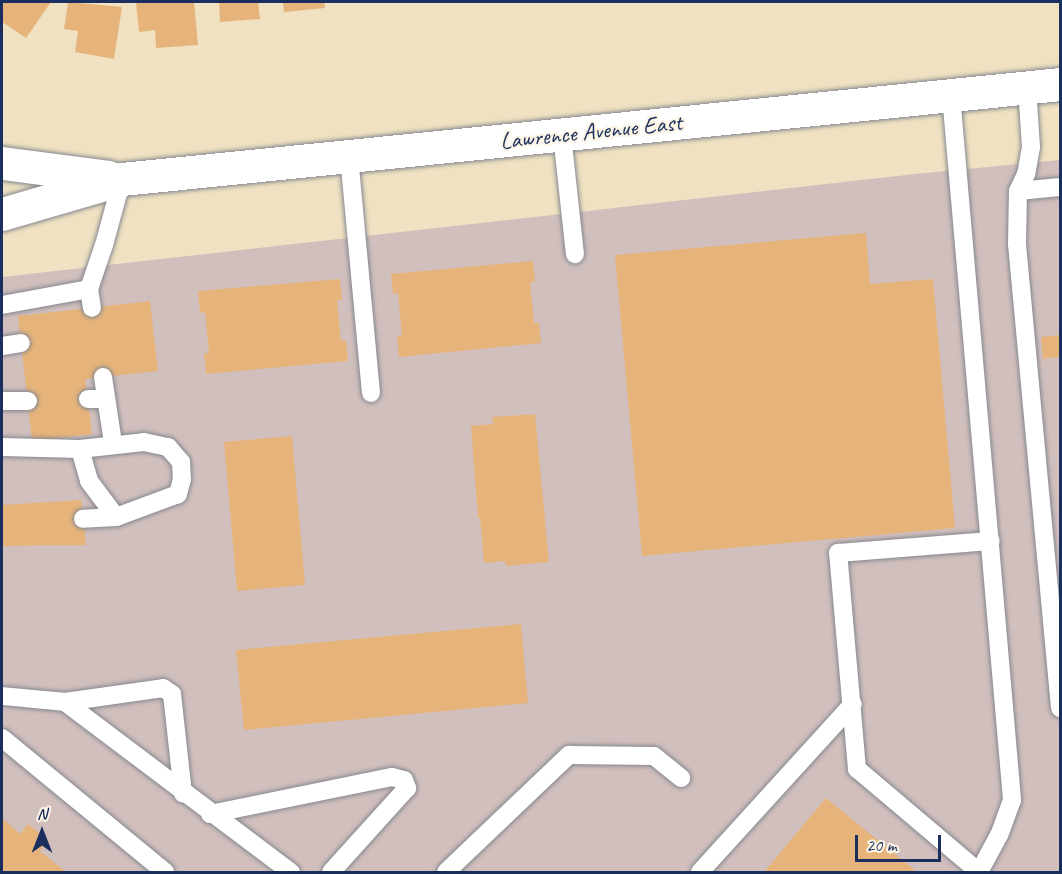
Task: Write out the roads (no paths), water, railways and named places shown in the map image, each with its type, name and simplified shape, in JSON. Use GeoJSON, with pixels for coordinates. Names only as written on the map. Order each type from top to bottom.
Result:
{"type":"FeatureCollection","features":[{"type":"Feature","properties":{"kind":"main road","name":"Lawrence Avenue East"},"geometry":{"type":"LineString","coordinates":[[2,214],[122,179],[1060,84]]}},
{"type":"Feature","properties":{"kind":"main road","name":"Lawrence Avenue East"},"geometry":{"type":"LineString","coordinates":[[2,163],[122,179]]}},
{"type":"Feature","properties":{"kind":"lane"},"geometry":{"type":"LineString","coordinates":[[1027,87],[1031,147],[1026,174],[1018,191],[1017,244],[1060,708]]}},
{"type":"Feature","properties":{"kind":"lane"},"geometry":{"type":"LineString","coordinates":[[951,95],[991,541],[1012,800],[999,835],[979,873],[857,769],[838,553],[991,541]]}},
{"type":"Feature","properties":{"kind":"lane"},"geometry":{"type":"LineString","coordinates":[[562,135],[575,254]]}},
{"type":"Feature","properties":{"kind":"lane"},"geometry":{"type":"LineString","coordinates":[[349,156],[370,393]]}},
{"type":"Feature","properties":{"kind":"lane"},"geometry":{"type":"LineString","coordinates":[[92,308],[89,289],[122,179]]}},
{"type":"Feature","properties":{"kind":"lane"},"geometry":{"type":"LineString","coordinates":[[1018,191],[1060,187]]}},
{"type":"Feature","properties":{"kind":"lane"},"geometry":{"type":"LineString","coordinates":[[2,305],[89,289]]}},
{"type":"Feature","properties":{"kind":"lane"},"geometry":{"type":"LineString","coordinates":[[2,346],[21,343]]}},
{"type":"Feature","properties":{"kind":"lane"},"geometry":{"type":"LineString","coordinates":[[103,377],[113,443]]}},
{"type":"Feature","properties":{"kind":"lane"},"geometry":{"type":"LineString","coordinates":[[88,399],[106,399]]}},
{"type":"Feature","properties":{"kind":"lane"},"geometry":{"type":"LineString","coordinates":[[2,401],[28,401]]}},
{"type":"Feature","properties":{"kind":"lane"},"geometry":{"type":"LineString","coordinates":[[2,447],[80,449],[113,443],[144,442],[168,447],[182,462],[182,479],[178,494],[116,517],[83,519]]}},
{"type":"Feature","properties":{"kind":"lane"},"geometry":{"type":"LineString","coordinates":[[80,449],[89,481],[116,517]]}},
{"type":"Feature","properties":{"kind":"lane"},"geometry":{"type":"LineString","coordinates":[[2,696],[65,702],[163,688],[172,694],[183,793]]}},
{"type":"Feature","properties":{"kind":"lane"},"geometry":{"type":"LineString","coordinates":[[65,702],[210,814],[291,873]]}},
{"type":"Feature","properties":{"kind":"lane"},"geometry":{"type":"LineString","coordinates":[[700,873],[853,704]]}},
{"type":"Feature","properties":{"kind":"lane"},"geometry":{"type":"LineString","coordinates":[[2,738],[165,873]]}},
{"type":"Feature","properties":{"kind":"lane"},"geometry":{"type":"LineString","coordinates":[[447,873],[569,755],[654,756],[681,778]]}},
{"type":"Feature","properties":{"kind":"lane"},"geometry":{"type":"LineString","coordinates":[[210,814],[392,777],[404,780],[407,788],[331,873]]}}]}
